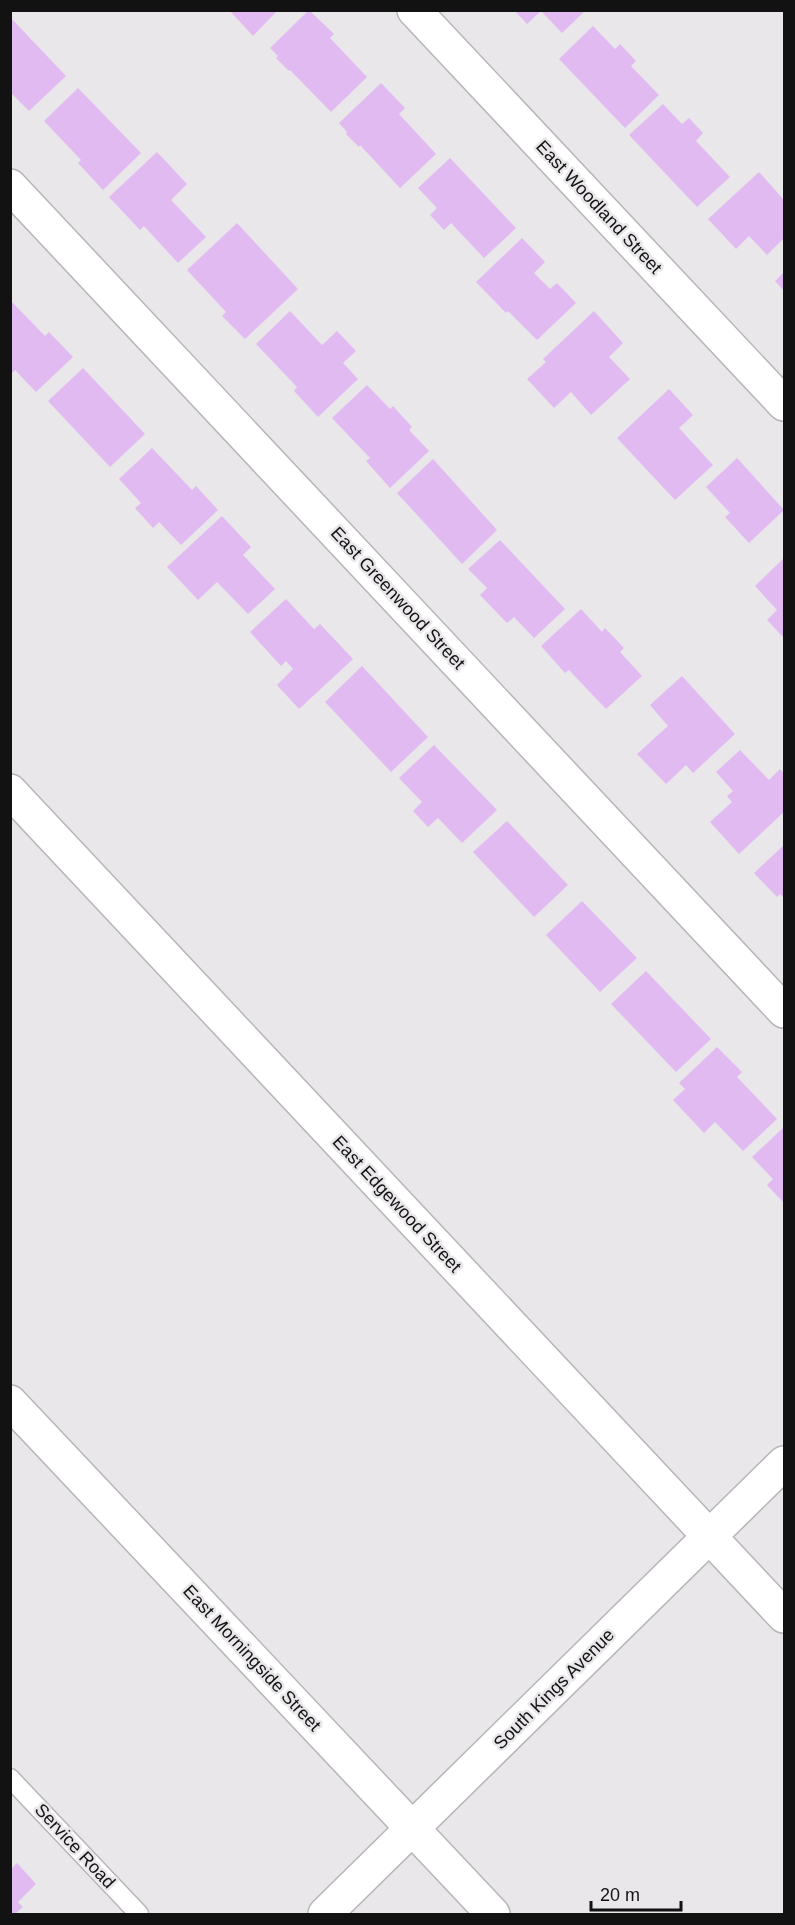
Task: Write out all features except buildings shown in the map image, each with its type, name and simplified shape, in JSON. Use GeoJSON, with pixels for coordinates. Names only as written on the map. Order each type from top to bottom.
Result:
{"type":"FeatureCollection","features":[{"type":"Feature","properties":{"kind":"street","name":"East Woodland Street"},"geometry":{"type":"LineString","coordinates":[[414,10],[784,404]]}},
{"type":"Feature","properties":{"kind":"street","name":"East Greenwood Street"},"geometry":{"type":"LineString","coordinates":[[10,186],[784,1011]]}},
{"type":"Feature","properties":{"kind":"street","name":"East Edgewood Street"},"geometry":{"type":"LineString","coordinates":[[10,791],[784,1616]]}},
{"type":"Feature","properties":{"kind":"street","name":"East Morningside Street"},"geometry":{"type":"LineString","coordinates":[[10,1402],[493,1914]]}},
{"type":"Feature","properties":{"kind":"street","name":"South Kings Avenue"},"geometry":{"type":"LineString","coordinates":[[325,1914],[784,1463]]}},
{"type":"Feature","properties":{"kind":"lane","name":"Service Road"},"geometry":{"type":"LineString","coordinates":[[10,1778],[139,1914]]}}]}
